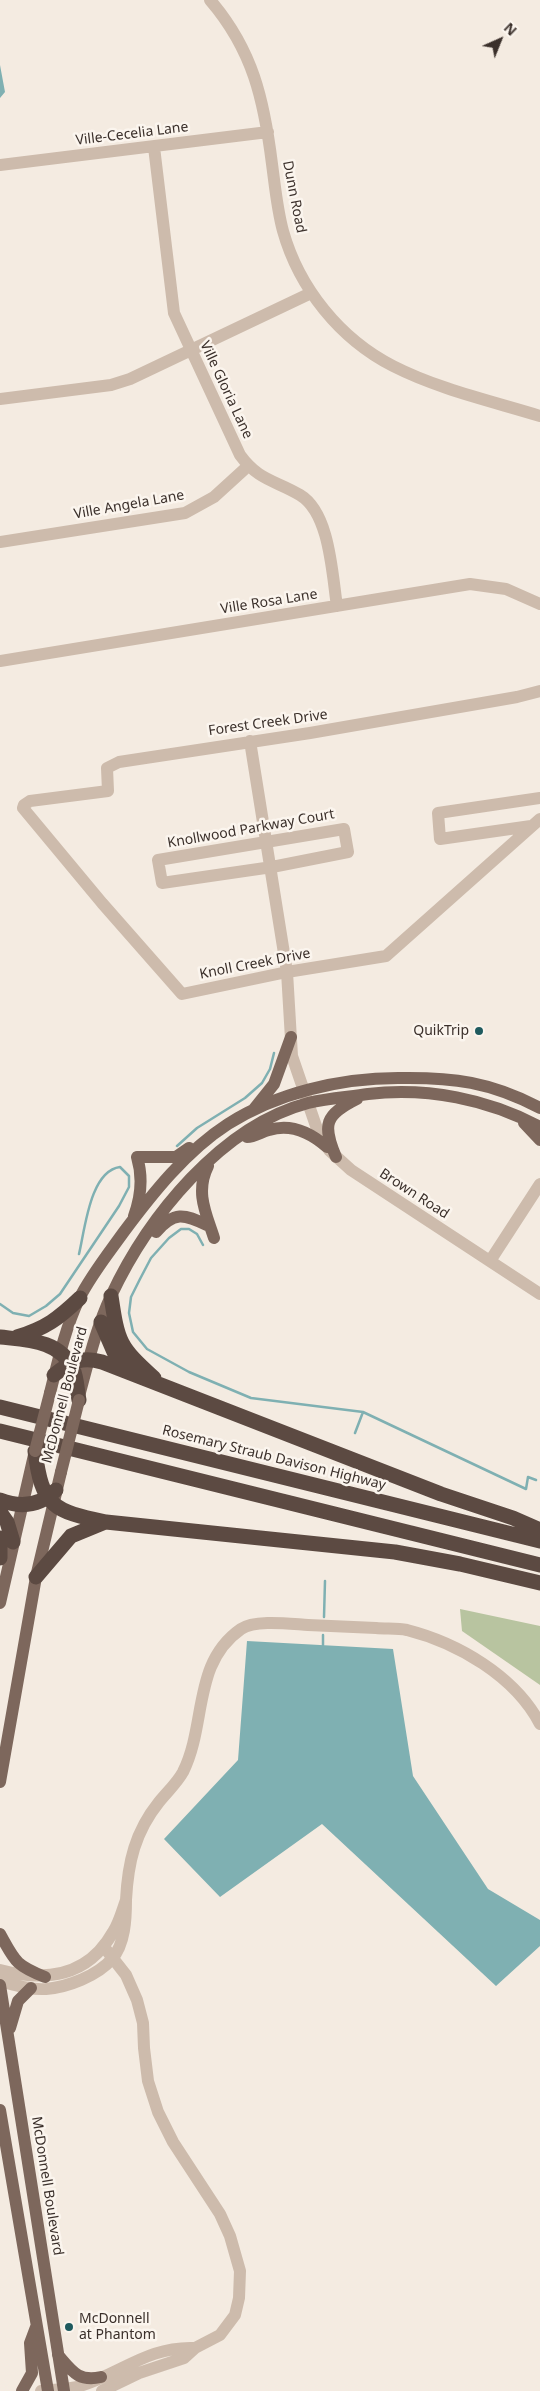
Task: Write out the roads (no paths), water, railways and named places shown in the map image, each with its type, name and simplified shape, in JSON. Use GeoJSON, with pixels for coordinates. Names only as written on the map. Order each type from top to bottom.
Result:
{"type":"FeatureCollection","features":[{"type":"Feature","properties":{"kind":"highway"},"geometry":{"type":"LineString","coordinates":[[111,1296],[118,1337],[124,1349],[161,1384]]}},
{"type":"Feature","properties":{"kind":"highway"},"geometry":{"type":"LineString","coordinates":[[7,1337],[45,1327],[56,1320],[80,1298]]}},
{"type":"Feature","properties":{"kind":"highway"},"geometry":{"type":"LineString","coordinates":[[101,1322],[114,1352],[134,1374]]}},
{"type":"Feature","properties":{"kind":"highway"},"geometry":{"type":"LineString","coordinates":[[7,1337],[45,1343],[65,1358],[74,1370],[78,1400]]}},
{"type":"Feature","properties":{"kind":"highway"},"geometry":{"type":"LineString","coordinates":[[65,1358],[90,1359],[134,1374],[441,1494],[512,1518],[540,1530]]}},
{"type":"Feature","properties":{"kind":"highway"},"geometry":{"type":"LineString","coordinates":[[54,1375],[65,1358]]}},
{"type":"Feature","properties":{"kind":"highway","name":"Rosemary Straub Davison Highway"},"geometry":{"type":"LineString","coordinates":[[0,1407],[540,1540]]}},
{"type":"Feature","properties":{"kind":"highway"},"geometry":{"type":"LineString","coordinates":[[0,1431],[540,1565]]}},
{"type":"Feature","properties":{"kind":"highway"},"geometry":{"type":"LineString","coordinates":[[34,1461],[42,1489],[65,1512],[74,1516],[106,1522],[395,1552],[460,1564],[540,1583]]}},
{"type":"Feature","properties":{"kind":"highway"},"geometry":{"type":"LineString","coordinates":[[0,1500],[22,1505],[52,1497]]}},
{"type":"Feature","properties":{"kind":"highway"},"geometry":{"type":"LineString","coordinates":[[0,1512],[7,1522],[6,1540],[0,1558]]}},
{"type":"Feature","properties":{"kind":"highway"},"geometry":{"type":"LineString","coordinates":[[36,1576],[71,1536],[106,1522]]}},
{"type":"Feature","properties":{"kind":"main road"},"geometry":{"type":"LineString","coordinates":[[247,1115],[274,1084],[291,1036]]}},
{"type":"Feature","properties":{"kind":"main road"},"geometry":{"type":"LineString","coordinates":[[306,1097],[377,1078],[434,1077],[463,1080],[495,1088],[540,1108]]}},
{"type":"Feature","properties":{"kind":"main road"},"geometry":{"type":"LineString","coordinates":[[306,1097],[415,1093],[463,1098],[510,1113],[540,1127]]}},
{"type":"Feature","properties":{"kind":"main road"},"geometry":{"type":"LineString","coordinates":[[336,1157],[328,1134],[330,1118],[343,1106],[367,1094]]}},
{"type":"Feature","properties":{"kind":"main road","name":"McDonnell Boulevard"},"geometry":{"type":"LineString","coordinates":[[65,1358],[80,1298],[102,1261],[131,1222],[172,1174],[203,1143],[228,1124],[247,1115],[306,1097]]}},
{"type":"Feature","properties":{"kind":"main road","name":"McDonnell Boulevard"},"geometry":{"type":"LineString","coordinates":[[0,1782],[36,1576],[52,1497],[61,1472],[90,1359],[111,1296],[126,1268],[161,1214],[214,1156],[236,1137],[306,1097]]}},
{"type":"Feature","properties":{"kind":"main road"},"geometry":{"type":"LineString","coordinates":[[510,1113],[530,1127],[540,1140]]}},
{"type":"Feature","properties":{"kind":"main road"},"geometry":{"type":"LineString","coordinates":[[236,1137],[252,1137],[283,1127],[307,1133],[327,1147]]}},
{"type":"Feature","properties":{"kind":"main road"},"geometry":{"type":"LineString","coordinates":[[131,1222],[141,1186],[137,1158],[176,1157],[192,1147],[203,1143]]}},
{"type":"Feature","properties":{"kind":"main road"},"geometry":{"type":"LineString","coordinates":[[214,1156],[202,1177],[200,1190],[214,1238]]}},
{"type":"Feature","properties":{"kind":"main road"},"geometry":{"type":"LineString","coordinates":[[126,1268],[140,1256],[166,1221],[176,1216],[190,1217],[207,1225]]}},
{"type":"Feature","properties":{"kind":"main road","name":"McDonnell Boulevard"},"geometry":{"type":"LineString","coordinates":[[0,1604],[6,1540],[22,1505],[54,1375]]}},
{"type":"Feature","properties":{"kind":"main road"},"geometry":{"type":"LineString","coordinates":[[0,1934],[14,1960],[28,1970],[45,1977]]}},
{"type":"Feature","properties":{"kind":"main road","name":"McDonnell Boulevard"},"geometry":{"type":"LineString","coordinates":[[0,1983],[64,2390]]}},
{"type":"Feature","properties":{"kind":"main road"},"geometry":{"type":"LineString","coordinates":[[8,2035],[18,2001],[31,1988]]}},
{"type":"Feature","properties":{"kind":"main road"},"geometry":{"type":"LineString","coordinates":[[0,2110],[37,2325],[46,2391]]}},
{"type":"Feature","properties":{"kind":"main road"},"geometry":{"type":"LineString","coordinates":[[22,2391],[32,2373],[30,2343],[37,2325]]}},
{"type":"Feature","properties":{"kind":"main road"},"geometry":{"type":"LineString","coordinates":[[58,2354],[78,2376],[90,2379],[101,2377]]}},
{"type":"Feature","properties":{"kind":"street","name":"Dunn Road"},"geometry":{"type":"LineString","coordinates":[[210,0],[240,42],[258,84],[268,132],[283,232],[299,272],[311,293],[334,322],[378,358],[419,378],[540,416]]}},
{"type":"Feature","properties":{"kind":"street","name":"Ville-Cecelia Lane"},"geometry":{"type":"LineString","coordinates":[[0,165],[268,132]]}},
{"type":"Feature","properties":{"kind":"street","name":"Ville Gloria Lane"},"geometry":{"type":"LineString","coordinates":[[154,146],[174,313],[240,455],[248,466],[274,484],[299,494],[309,501],[316,511],[326,538],[337,606]]}},
{"type":"Feature","properties":{"kind":"street"},"geometry":{"type":"LineString","coordinates":[[0,400],[111,385],[130,379],[311,293]]}},
{"type":"Feature","properties":{"kind":"street","name":"Ville Angela Lane"},"geometry":{"type":"LineString","coordinates":[[0,542],[185,513],[214,497],[248,466]]}},
{"type":"Feature","properties":{"kind":"street","name":"Ville Rosa Lane"},"geometry":{"type":"LineString","coordinates":[[0,661],[470,584],[506,589],[540,604]]}},
{"type":"Feature","properties":{"kind":"street","name":"Forest Creek Drive"},"geometry":{"type":"LineString","coordinates":[[24,805],[30,801],[108,791],[107,768],[119,762],[469,706],[540,691]]}},
{"type":"Feature","properties":{"kind":"street","name":"Brown Road"},"geometry":{"type":"LineString","coordinates":[[250,741],[272,867],[287,972],[292,1056],[306,1097],[327,1147],[336,1157],[370,1183],[540,1294]]}},
{"type":"Feature","properties":{"kind":"street"},"geometry":{"type":"LineString","coordinates":[[535,823],[440,839],[438,813],[540,798]]}},
{"type":"Feature","properties":{"kind":"street","name":"Knoll Creek Drive"},"geometry":{"type":"LineString","coordinates":[[24,805],[25,811],[39,828],[182,994],[287,972],[386,956],[535,823]]}},
{"type":"Feature","properties":{"kind":"street","name":"Knollwood Parkway Court"},"geometry":{"type":"LineString","coordinates":[[344,829],[348,852],[272,867],[162,883],[158,860],[267,840],[344,829]]}},
{"type":"Feature","properties":{"kind":"street"},"geometry":{"type":"LineString","coordinates":[[490,1261],[540,1184]]}},
{"type":"Feature","properties":{"kind":"street"},"geometry":{"type":"LineString","coordinates":[[0,1983],[45,1989],[73,1983],[99,1970],[113,1958],[126,1921],[129,1860],[138,1839],[158,1803],[182,1773],[199,1723],[203,1689],[208,1671],[216,1654],[228,1639],[244,1627],[267,1623],[405,1630],[437,1640],[466,1654],[490,1670],[512,1689],[540,1724]]}},
{"type":"Feature","properties":{"kind":"street"},"geometry":{"type":"LineString","coordinates":[[0,1970],[24,1977],[45,1977],[70,1972],[93,1957],[104,1947],[114,1932],[126,1900]]}},
{"type":"Feature","properties":{"kind":"street"},"geometry":{"type":"LineString","coordinates":[[102,2391],[139,2373],[184,2358],[195,2348],[220,2335],[235,2315],[240,2298],[240,2272],[230,2236],[220,2214],[173,2142],[158,2112],[148,2081],[143,2023],[137,2000],[126,1975],[104,1947]]}},
{"type":"Feature","properties":{"kind":"street"},"geometry":{"type":"LineString","coordinates":[[46,2391],[82,2386],[157,2352],[195,2348]]}},
{"type":"Feature","properties":{"kind":"water"},"geometry":{"type":"Polygon","coordinates":[[[0,65],[5,92],[0,98],[0,65]]]}},
{"type":"Feature","properties":{"kind":"water"},"geometry":{"type":"Polygon","coordinates":[[[247,1641],[393,1649],[413,1776],[488,1889],[540,1920],[540,1946],[496,1986],[322,1824],[220,1897],[164,1839],[238,1760],[247,1641]]]}},
{"type":"Feature","properties":{"kind":"waterway"},"geometry":{"type":"LineString","coordinates":[[177,1146],[197,1128],[245,1098],[262,1083],[270,1069],[274,1053]]}},
{"type":"Feature","properties":{"kind":"waterway"},"geometry":{"type":"LineString","coordinates":[[0,1304],[13,1313],[29,1316],[46,1306],[60,1294],[119,1206],[129,1187],[129,1176],[120,1167],[110,1171],[95,1190],[90,1203],[79,1254]]}},
{"type":"Feature","properties":{"kind":"waterway"},"geometry":{"type":"LineString","coordinates":[[203,1245],[197,1234],[189,1229],[181,1229],[169,1238],[151,1258],[131,1297],[129,1313],[133,1332],[147,1349],[189,1372],[251,1398],[363,1412],[526,1489],[528,1477],[536,1480]]}},
{"type":"Feature","properties":{"kind":"waterway"},"geometry":{"type":"LineString","coordinates":[[355,1433],[363,1412]]}},
{"type":"Feature","properties":{"kind":"waterway"},"geometry":{"type":"LineString","coordinates":[[324,1617],[325,1581]]}},
{"type":"Feature","properties":{"kind":"waterway"},"geometry":{"type":"LineString","coordinates":[[323,1635],[323,1645]]}},
{"type":"Feature","properties":{"kind":"place","name":"QuikTrip"},"geometry":{"type":"Point","coordinates":[479,1031]}},
{"type":"Feature","properties":{"kind":"place","name":"McDonnell at Phantom"},"geometry":{"type":"Point","coordinates":[69,2327]}}]}
